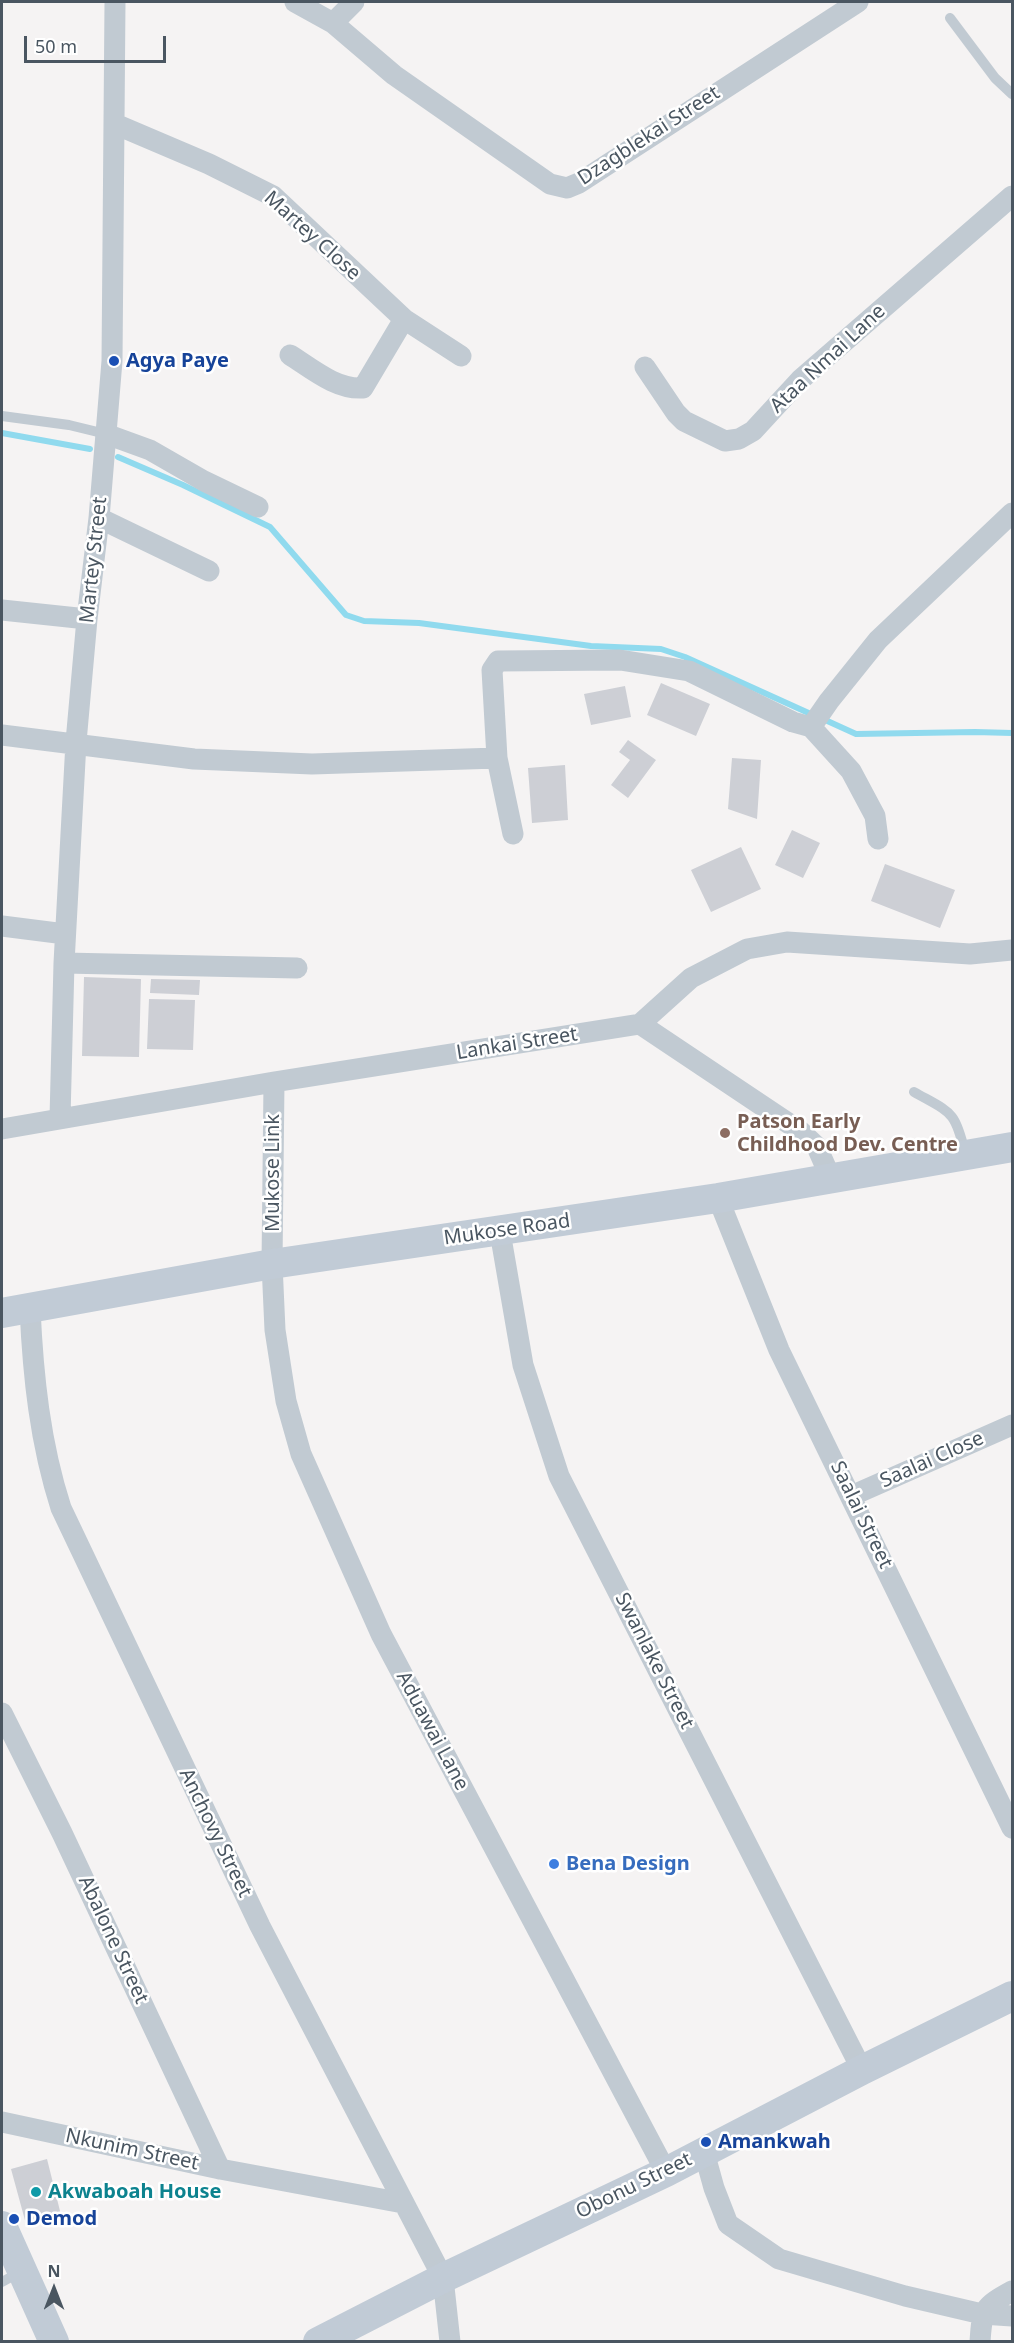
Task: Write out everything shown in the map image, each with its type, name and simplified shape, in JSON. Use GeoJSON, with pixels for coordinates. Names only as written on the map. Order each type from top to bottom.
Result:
{"type":"FeatureCollection","features":[{"type":"Feature","properties":{"kind":"street","name":"Martey Street"},"geometry":{"type":"LineString","coordinates":[[60,1118],[65,933],[76,742],[99,518],[112,361],[115,2]]}},
{"type":"Feature","properties":{"kind":"street","name":"Dzagblekai Street"},"geometry":{"type":"LineString","coordinates":[[295,2],[333,23],[394,75],[550,184],[567,188],[579,183],[858,2]]}},
{"type":"Feature","properties":{"kind":"street"},"geometry":{"type":"LineString","coordinates":[[333,23],[354,2]]}},
{"type":"Feature","properties":{"kind":"street","name":"Martey Close"},"geometry":{"type":"LineString","coordinates":[[115,124],[209,164],[273,196],[404,319],[461,356]]}},
{"type":"Feature","properties":{"kind":"street","name":"Ataa Nmai Lane"},"geometry":{"type":"LineString","coordinates":[[645,367],[676,413],[684,421],[725,441],[739,439],[753,431],[800,380],[1012,196]]}},
{"type":"Feature","properties":{"kind":"street"},"geometry":{"type":"LineString","coordinates":[[290,355],[333,381],[352,389],[363,388],[404,319]]}},
{"type":"Feature","properties":{"kind":"street"},"geometry":{"type":"LineString","coordinates":[[106,434],[150,450],[204,481],[258,507]]}},
{"type":"Feature","properties":{"kind":"street"},"geometry":{"type":"LineString","coordinates":[[513,834],[497,758],[492,669],[498,661],[620,660],[689,671],[804,727],[814,725],[829,701],[878,640],[1012,513]]}},
{"type":"Feature","properties":{"kind":"street"},"geometry":{"type":"LineString","coordinates":[[99,518],[209,571]]}},
{"type":"Feature","properties":{"kind":"street"},"geometry":{"type":"LineString","coordinates":[[2,610],[87,619]]}},
{"type":"Feature","properties":{"kind":"street"},"geometry":{"type":"LineString","coordinates":[[814,725],[851,771],[875,816],[878,838]]}},
{"type":"Feature","properties":{"kind":"street"},"geometry":{"type":"LineString","coordinates":[[2,735],[76,742],[194,759],[300,763],[497,758]]}},
{"type":"Feature","properties":{"kind":"street"},"geometry":{"type":"LineString","coordinates":[[2,926],[65,933]]}},
{"type":"Feature","properties":{"kind":"street"},"geometry":{"type":"LineString","coordinates":[[831,1179],[817,1147],[800,1131],[640,1024],[692,978],[747,949],[787,942],[970,954],[1012,950]]}},
{"type":"Feature","properties":{"kind":"street"},"geometry":{"type":"LineString","coordinates":[[64,963],[297,968]]}},
{"type":"Feature","properties":{"kind":"street","name":"Lankai Street"},"geometry":{"type":"LineString","coordinates":[[2,1129],[274,1082],[640,1024]]}},
{"type":"Feature","properties":{"kind":"street","name":"Mukose Link"},"geometry":{"type":"LineString","coordinates":[[272,1264],[274,1082]]}},
{"type":"Feature","properties":{"kind":"street","name":"Mukose Road"},"geometry":{"type":"LineString","coordinates":[[16,1310],[272,1264],[718,1198],[1012,1147]]}},
{"type":"Feature","properties":{"kind":"street","name":"Saalai Street"},"geometry":{"type":"LineString","coordinates":[[718,1198],[779,1350],[1012,1828]]}},
{"type":"Feature","properties":{"kind":"street","name":"Swanlake Street"},"geometry":{"type":"LineString","coordinates":[[500,1232],[523,1365],[559,1476],[862,2070]]}},
{"type":"Feature","properties":{"kind":"street","name":"Aduawai Lane"},"geometry":{"type":"LineString","coordinates":[[272,1264],[275,1330],[280,1369],[286,1401],[301,1454],[381,1634],[666,2172]]}},
{"type":"Feature","properties":{"kind":"street","name":"Anchovy Street"},"geometry":{"type":"LineString","coordinates":[[16,1310],[33,1367],[39,1418],[51,1479],[61,1508],[260,1926],[443,2278],[450,2342]]}},
{"type":"Feature","properties":{"kind":"street","name":"Saalai Close"},"geometry":{"type":"LineString","coordinates":[[851,1496],[1012,1425]]}},
{"type":"Feature","properties":{"kind":"street","name":"Abalone Street"},"geometry":{"type":"LineString","coordinates":[[2,1713],[62,1833],[220,2169]]}},
{"type":"Feature","properties":{"kind":"street","name":"Obonu Street"},"geometry":{"type":"LineString","coordinates":[[318,2342],[443,2278],[666,2172],[862,2070],[1012,1996]]}},
{"type":"Feature","properties":{"kind":"street","name":"Nkunim Street"},"geometry":{"type":"LineString","coordinates":[[2,2122],[220,2169],[403,2203]]}},
{"type":"Feature","properties":{"kind":"street"},"geometry":{"type":"LineString","coordinates":[[704,2152],[714,2188],[728,2224],[779,2259],[905,2296],[982,2314],[1012,2316]]}},
{"type":"Feature","properties":{"kind":"street"},"geometry":{"type":"LineString","coordinates":[[2,2226],[12,2276],[54,2342]]}},
{"type":"Feature","properties":{"kind":"street"},"geometry":{"type":"LineString","coordinates":[[980,2342],[982,2314],[988,2307],[1012,2291]]}},
{"type":"Feature","properties":{"kind":"lane"},"geometry":{"type":"LineString","coordinates":[[950,18],[995,78],[1012,94]]}},
{"type":"Feature","properties":{"kind":"lane"},"geometry":{"type":"LineString","coordinates":[[2,416],[61,424],[106,434]]}},
{"type":"Feature","properties":{"kind":"lane"},"geometry":{"type":"LineString","coordinates":[[914,1092],[952,1116],[959,1128],[966,1156]]}},
{"type":"Feature","properties":{"kind":"building"},"geometry":{"type":"Polygon","coordinates":[[[661,683],[710,704],[696,736],[647,715],[661,683]]]}},
{"type":"Feature","properties":{"kind":"building"},"geometry":{"type":"Polygon","coordinates":[[[625,686],[631,717],[591,725],[584,694],[625,686]]]}},
{"type":"Feature","properties":{"kind":"building"},"geometry":{"type":"Polygon","coordinates":[[[628,740],[656,760],[628,798],[611,785],[630,760],[619,752],[628,740]]]}},
{"type":"Feature","properties":{"kind":"building"},"geometry":{"type":"Polygon","coordinates":[[[732,758],[761,760],[757,819],[728,809],[732,758]]]}},
{"type":"Feature","properties":{"kind":"building"},"geometry":{"type":"Polygon","coordinates":[[[565,765],[568,820],[532,823],[528,768],[565,765]]]}},
{"type":"Feature","properties":{"kind":"building"},"geometry":{"type":"Polygon","coordinates":[[[792,830],[820,843],[803,878],[775,865],[792,830]]]}},
{"type":"Feature","properties":{"kind":"building"},"geometry":{"type":"Polygon","coordinates":[[[741,847],[761,889],[711,912],[691,870],[741,847]]]}},
{"type":"Feature","properties":{"kind":"building"},"geometry":{"type":"Polygon","coordinates":[[[885,864],[955,890],[940,928],[871,901],[885,864]]]}},
{"type":"Feature","properties":{"kind":"building"},"geometry":{"type":"Polygon","coordinates":[[[84,977],[141,979],[139,1057],[82,1056],[84,977]]]}},
{"type":"Feature","properties":{"kind":"building"},"geometry":{"type":"Polygon","coordinates":[[[151,979],[200,980],[199,995],[150,993],[151,979]]]}},
{"type":"Feature","properties":{"kind":"building"},"geometry":{"type":"Polygon","coordinates":[[[149,999],[195,1000],[193,1050],[147,1049],[149,999]]]}},
{"type":"Feature","properties":{"kind":"building","name":"Akwaboah House"},"geometry":{"type":"Polygon","coordinates":[[[47,2159],[61,2215],[26,2224],[11,2169],[47,2159]]]}},
{"type":"Feature","properties":{"kind":"waterway"},"geometry":{"type":"LineString","coordinates":[[2,433],[90,449]]}},
{"type":"Feature","properties":{"kind":"waterway"},"geometry":{"type":"LineString","coordinates":[[118,457],[270,527],[346,615],[364,621],[419,623],[591,646],[661,649],[685,657],[813,715]]}},
{"type":"Feature","properties":{"kind":"waterway"},"geometry":{"type":"LineString","coordinates":[[823,719],[856,734],[1012,733]]}},
{"type":"Feature","properties":{"kind":"place","name":"Agya Paye"},"geometry":{"type":"Point","coordinates":[114,361]}},
{"type":"Feature","properties":{"kind":"place","name":"Patson Early Childhood Dev. Centre"},"geometry":{"type":"Point","coordinates":[725,1133]}},
{"type":"Feature","properties":{"kind":"place","name":"Bena Design"},"geometry":{"type":"Point","coordinates":[554,1864]}},
{"type":"Feature","properties":{"kind":"place","name":"Amankwah"},"geometry":{"type":"Point","coordinates":[706,2142]}},
{"type":"Feature","properties":{"kind":"place","name":"Akwaboah House"},"geometry":{"type":"Point","coordinates":[36,2192]}},
{"type":"Feature","properties":{"kind":"place","name":"Demod"},"geometry":{"type":"Point","coordinates":[14,2219]}}]}
